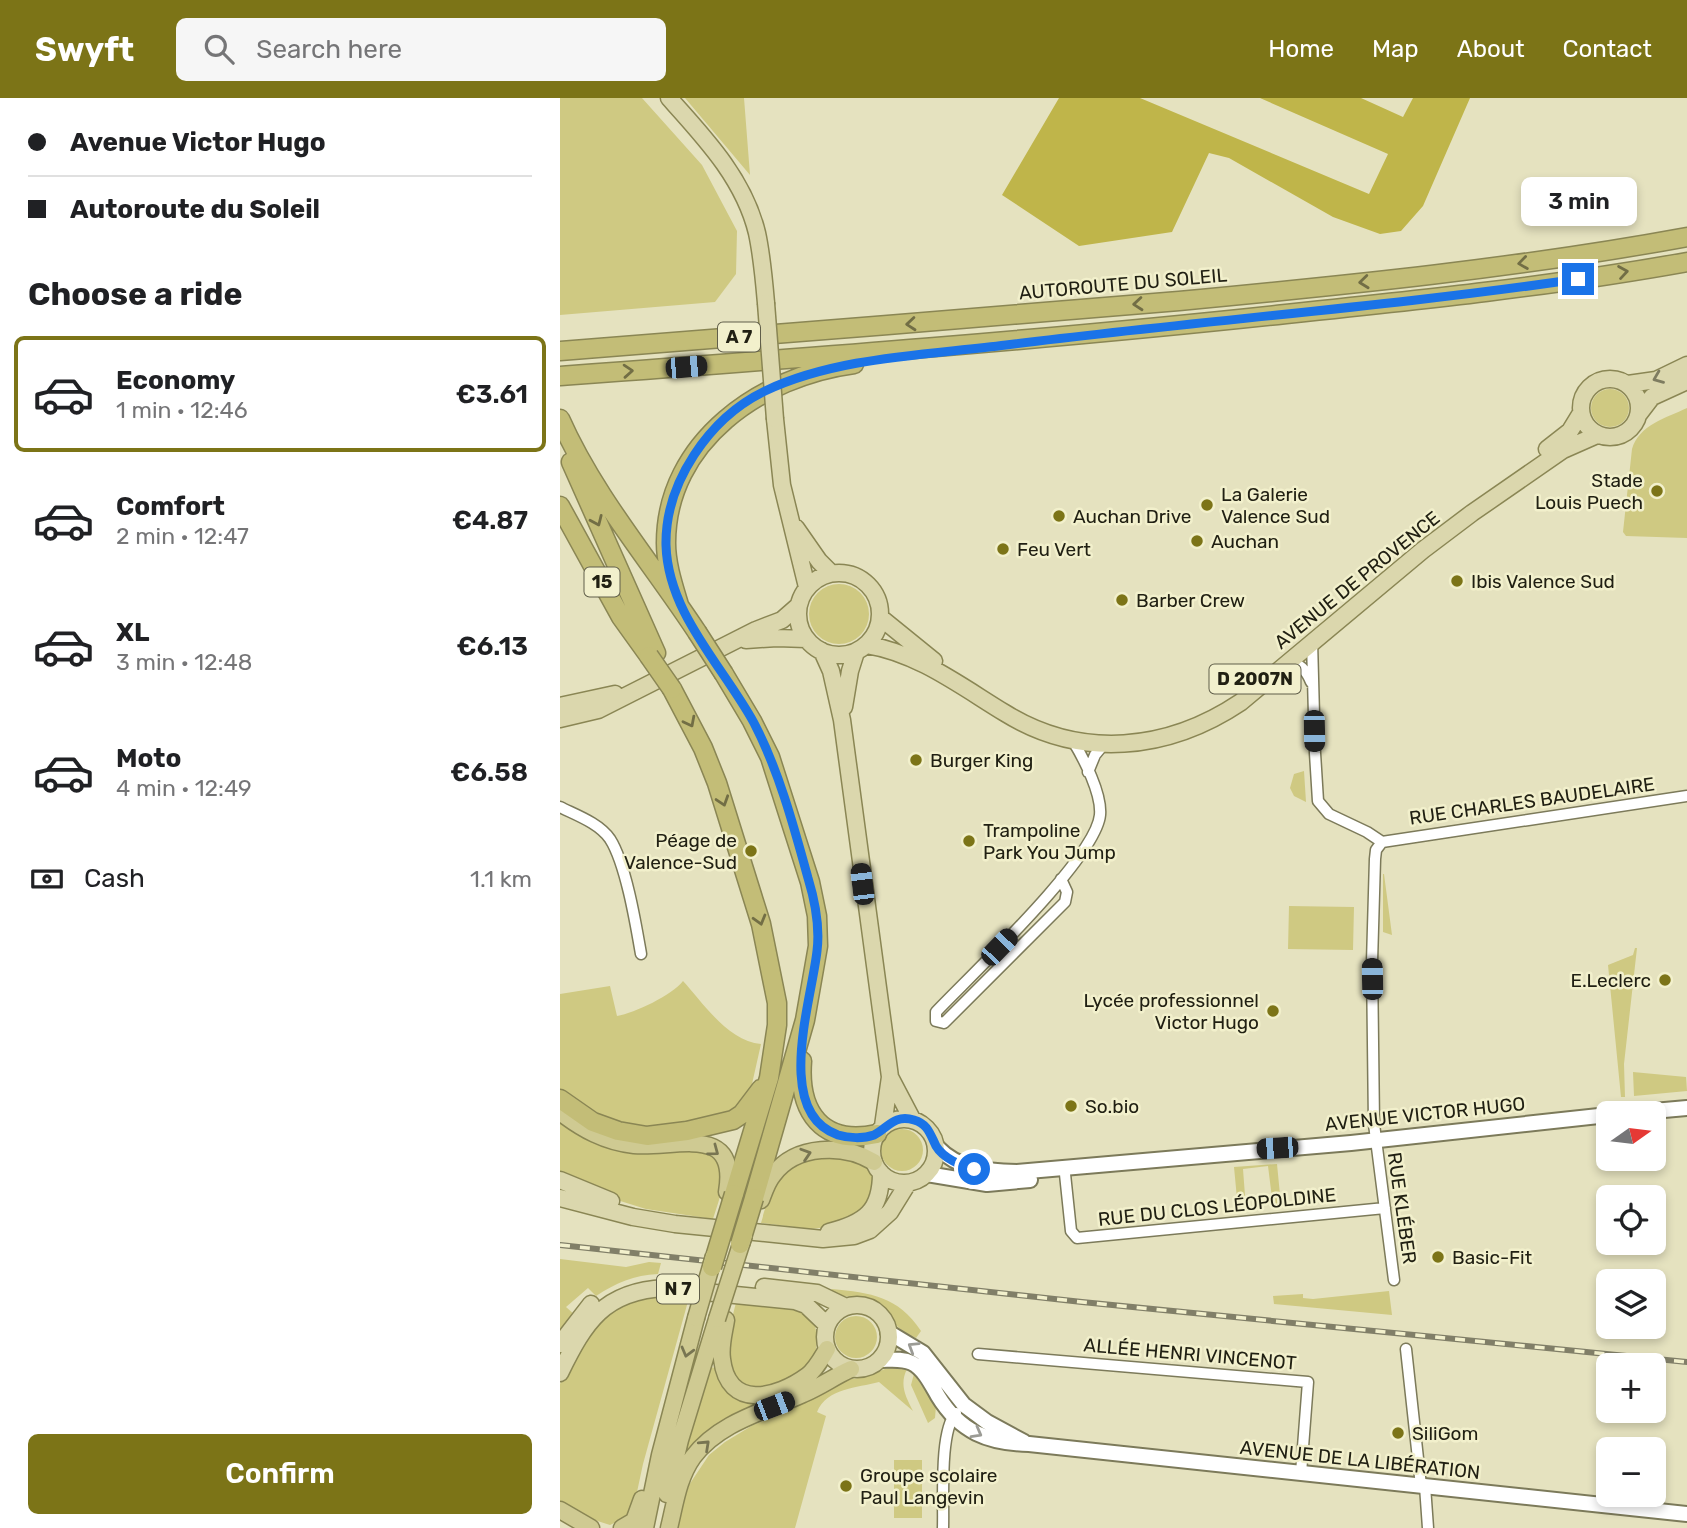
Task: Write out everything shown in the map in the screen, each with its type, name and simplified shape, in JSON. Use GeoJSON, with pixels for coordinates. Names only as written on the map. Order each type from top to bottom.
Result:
{"type":"FeatureCollection","features":[{"type":"Feature","properties":{"kind":"highway","name":"AUTOROUTE DU SOLEIL"},"geometry":{"type":"LineString","coordinates":[[560,351],[1253,294],[1511,265],[1687,237]]}},
{"type":"Feature","properties":{"kind":"highway","name":"A 7"},"geometry":{"type":"LineString","coordinates":[[560,376],[1103,333],[1401,302],[1687,262]]}},
{"type":"Feature","properties":{"kind":"highway"},"geometry":{"type":"LineString","coordinates":[[679,605],[666,553],[666,530],[672,501],[686,469],[704,442],[729,415],[751,399],[781,384],[829,368],[1103,333]]}},
{"type":"Feature","properties":{"kind":"highway"},"geometry":{"type":"LineString","coordinates":[[560,343],[665,342]]}},
{"type":"Feature","properties":{"kind":"highway"},"geometry":{"type":"LineString","coordinates":[[560,419],[578,457],[646,561],[697,632],[752,721],[770,757],[810,882],[817,916],[818,946],[805,1020],[757,1199],[740,1244]]}},
{"type":"Feature","properties":{"kind":"highway"},"geometry":{"type":"LineString","coordinates":[[560,436],[652,654]]}},
{"type":"Feature","properties":{"kind":"highway","name":"15"},"geometry":{"type":"LineString","coordinates":[[560,506],[621,617],[652,654],[712,768],[766,943],[777,1003],[777,1025],[769,1078]]}},
{"type":"Feature","properties":{"kind":"highway"},"geometry":{"type":"LineString","coordinates":[[805,1020],[800,1082],[805,1102],[813,1116],[823,1128],[834,1134],[858,1137],[880,1130]]}},
{"type":"Feature","properties":{"kind":"highway"},"geometry":{"type":"LineString","coordinates":[[560,1099],[605,1127],[632,1134],[662,1136],[733,1120],[748,1107],[769,1078]]}},
{"type":"Feature","properties":{"kind":"highway"},"geometry":{"type":"LineString","coordinates":[[712,1267],[731,1193],[769,1078]]}},
{"type":"Feature","properties":{"kind":"highway"},"geometry":{"type":"LineString","coordinates":[[560,1112],[590,1132],[624,1143],[663,1145],[693,1142],[712,1146],[729,1167],[731,1193]]}},
{"type":"Feature","properties":{"kind":"highway"},"geometry":{"type":"LineString","coordinates":[[757,1199],[772,1175],[788,1161],[810,1151],[825,1149],[866,1157],[877,1167]]}},
{"type":"Feature","properties":{"kind":"highway","name":"N 7"},"geometry":{"type":"LineString","coordinates":[[662,1528],[680,1440],[722,1320],[740,1244]]}},
{"type":"Feature","properties":{"kind":"highway","name":"N 7"},"geometry":{"type":"LineString","coordinates":[[645,1528],[651,1491],[712,1267]]}},
{"type":"Feature","properties":{"kind":"highway"},"geometry":{"type":"LineString","coordinates":[[722,1320],[723,1365],[732,1384],[750,1395],[772,1394],[805,1377],[818,1365],[827,1349]]}},
{"type":"Feature","properties":{"kind":"highway"},"geometry":{"type":"LineString","coordinates":[[669,1528],[680,1481],[692,1458],[708,1441],[737,1422],[810,1391],[851,1369]]}},
{"type":"Feature","properties":{"kind":"highway"},"geometry":{"type":"LineString","coordinates":[[622,1528],[634,1521],[638,1514],[678,1386]]}},
{"type":"Feature","properties":{"kind":"highway"},"geometry":{"type":"LineString","coordinates":[[560,1510],[591,1528]]}},
{"type":"Feature","properties":{"kind":"main road"},"geometry":{"type":"LineString","coordinates":[[669,98],[719,155],[745,201],[756,232],[766,303],[782,485],[807,587]]}},
{"type":"Feature","properties":{"kind":"main road"},"geometry":{"type":"LineString","coordinates":[[1687,365],[1656,380],[1628,384],[1607,378],[1593,383],[1583,394],[1583,422],[1597,435],[1621,435],[1635,423],[1652,397],[1687,381]]}},
{"type":"Feature","properties":{"kind":"main road"},"geometry":{"type":"LineString","coordinates":[[1628,384],[1637,398],[1639,414]]}},
{"type":"Feature","properties":{"kind":"main road","name":"AVENUE DE PROVENCE"},"geometry":{"type":"LineString","coordinates":[[881,618],[922,653],[1036,720],[1090,734],[1125,735],[1167,728],[1203,715],[1234,696],[1441,524],[1557,442],[1572,429],[1581,413]]}},
{"type":"Feature","properties":{"kind":"main road","name":"AVENUE DE PROVENCE"},"geometry":{"type":"LineString","coordinates":[[861,649],[905,656],[1030,726],[1046,734],[1073,741],[1104,744],[1148,741],[1189,730],[1241,702],[1312,641],[1472,513],[1563,450],[1597,435]]}},
{"type":"Feature","properties":{"kind":"main road"},"geometry":{"type":"LineString","coordinates":[[787,512],[805,542],[831,573]]}},
{"type":"Feature","properties":{"kind":"main road"},"geometry":{"type":"LineString","coordinates":[[560,719],[598,710],[729,643],[782,620],[798,606],[807,587],[818,578],[831,573],[852,574],[872,588],[878,599],[881,618],[878,628],[861,649],[850,671],[842,720]]}},
{"type":"Feature","properties":{"kind":"main road"},"geometry":{"type":"LineString","coordinates":[[798,606],[800,629],[806,639],[821,651],[837,656],[861,649]]}},
{"type":"Feature","properties":{"kind":"main road"},"geometry":{"type":"LineString","coordinates":[[729,643],[758,638],[806,639]]}},
{"type":"Feature","properties":{"kind":"main road"},"geometry":{"type":"LineString","coordinates":[[560,1180],[595,1196],[646,1213],[676,1219],[819,1233],[851,1225],[869,1214],[880,1194],[873,1143],[880,1130],[890,1077],[842,720],[831,671],[821,651]]}},
{"type":"Feature","properties":{"kind":"main road"},"geometry":{"type":"LineString","coordinates":[[560,706],[635,690]]}},
{"type":"Feature","properties":{"kind":"main road"},"geometry":{"type":"LineString","coordinates":[[890,1077],[912,1119]]}},
{"type":"Feature","properties":{"kind":"main road"},"geometry":{"type":"LineString","coordinates":[[1666,1110],[1687,1108]]}},
{"type":"Feature","properties":{"kind":"main road","name":"AVENUE VICTOR HUGO"},"geometry":{"type":"LineString","coordinates":[[937,1147],[965,1167],[997,1172],[1375,1140],[1596,1116]]}},
{"type":"Feature","properties":{"kind":"main road"},"geometry":{"type":"LineString","coordinates":[[560,1198],[633,1217],[675,1224],[823,1239],[854,1236],[870,1230],[890,1212],[908,1183],[927,1174],[933,1167],[937,1147],[931,1132],[919,1122],[912,1119],[892,1121],[880,1130]]}},
{"type":"Feature","properties":{"kind":"main road","name":"AVENUE VICTOR HUGO"},"geometry":{"type":"LineString","coordinates":[[927,1174],[987,1184],[1065,1174],[1121,1163]]}},
{"type":"Feature","properties":{"kind":"main road"},"geometry":{"type":"LineString","coordinates":[[877,1167],[893,1181],[908,1183]]}},
{"type":"Feature","properties":{"kind":"main road","name":"N 7"},"geometry":{"type":"LineString","coordinates":[[560,1343],[580,1316],[602,1296],[615,1288],[645,1279],[662,1277],[800,1290],[817,1293],[846,1307]]}},
{"type":"Feature","properties":{"kind":"main road","name":"N 7"},"geometry":{"type":"LineString","coordinates":[[560,1373],[593,1317],[620,1297],[649,1289],[665,1288],[795,1301],[806,1305],[827,1325]]}},
{"type":"Feature","properties":{"kind":"main road"},"geometry":{"type":"LineString","coordinates":[[864,1306],[873,1310],[886,1323],[889,1342],[880,1360],[866,1368],[851,1369],[836,1362],[827,1349],[827,1325],[838,1311],[846,1307],[864,1306]]}},
{"type":"Feature","properties":{"kind":"main road","name":"AVENUE DE LA LIBÉRATION"},"geometry":{"type":"LineString","coordinates":[[888,1332],[923,1353],[964,1405],[987,1422],[1028,1444]]}},
{"type":"Feature","properties":{"kind":"main road","name":"AVENUE DE LA LIBÉRATION"},"geometry":{"type":"LineString","coordinates":[[880,1360],[902,1360],[915,1365],[923,1372],[953,1416],[969,1429],[1004,1443],[1687,1514]]}},
{"type":"Feature","properties":{"kind":"street"},"geometry":{"type":"LineString","coordinates":[[1312,641],[1318,801],[1329,814],[1382,842]]}},
{"type":"Feature","properties":{"kind":"street"},"geometry":{"type":"LineString","coordinates":[[1289,662],[1301,666],[1312,686]]}},
{"type":"Feature","properties":{"kind":"street"},"geometry":{"type":"LineString","coordinates":[[1061,879],[1067,892],[1065,902],[944,1023],[936,1021],[936,1012],[1061,879],[1088,845],[1099,823],[1099,798],[1073,741]]}},
{"type":"Feature","properties":{"kind":"street"},"geometry":{"type":"LineString","coordinates":[[1088,772],[1095,755],[1104,744]]}},
{"type":"Feature","properties":{"kind":"street","name":"RUE CHARLES BAUDELAIRE"},"geometry":{"type":"LineString","coordinates":[[1382,842],[1687,796]]}},
{"type":"Feature","properties":{"kind":"street"},"geometry":{"type":"LineString","coordinates":[[560,807],[600,829],[610,839],[633,911],[641,954]]}},
{"type":"Feature","properties":{"kind":"street","name":"RUE KLÉBER"},"geometry":{"type":"LineString","coordinates":[[1382,842],[1376,850],[1375,859],[1371,962],[1375,1140],[1394,1280]]}},
{"type":"Feature","properties":{"kind":"street","name":"RUE DU CLOS LÉOPOLDINE"},"geometry":{"type":"LineString","coordinates":[[1065,1174],[1071,1231],[1077,1238],[1385,1208]]}},
{"type":"Feature","properties":{"kind":"street"},"geometry":{"type":"LineString","coordinates":[[1406,1349],[1428,1528]]}},
{"type":"Feature","properties":{"kind":"street","name":"ALLÉE HENRI VINCENOT"},"geometry":{"type":"LineString","coordinates":[[978,1354],[1308,1381],[1301,1473]]}},
{"type":"Feature","properties":{"kind":"street"},"geometry":{"type":"LineString","coordinates":[[943,1528],[946,1437],[953,1416],[964,1405]]}},
{"type":"Feature","properties":{"kind":"shaded area"},"geometry":{"type":"Polygon","coordinates":[[[560,98],[642,98],[702,165],[737,231],[736,274],[715,302],[560,315],[560,98]]]}},
{"type":"Feature","properties":{"kind":"shaded area"},"geometry":{"type":"Polygon","coordinates":[[[685,98],[744,98],[750,175],[685,98]]]}},
{"type":"Feature","properties":{"kind":"shaded area"},"geometry":{"type":"Polygon","coordinates":[[[1059,98],[1140,98],[1369,194],[1388,154],[1260,98],[1361,98],[1403,117],[1413,98],[1470,98],[1423,206],[1401,231],[1380,234],[1333,217],[1229,158],[1209,153],[1172,232],[1079,246],[1002,195],[1059,98]]]}},
{"type":"Feature","properties":{"kind":"shaded area"},"geometry":{"type":"Polygon","coordinates":[[[1610,389],[1623,395],[1629,408],[1623,421],[1610,427],[1597,421],[1591,408],[1597,395],[1610,389]]]}},
{"type":"Feature","properties":{"kind":"shaded area","name":"Stade Louis Puech"},"geometry":{"type":"Polygon","coordinates":[[[1687,408],[1687,538],[1626,536],[1623,532],[1632,449],[1647,428],[1687,408]]]}},
{"type":"Feature","properties":{"kind":"shaded area"},"geometry":{"type":"Polygon","coordinates":[[[833,584],[845,584],[864,597],[869,614],[867,626],[856,639],[845,644],[833,644],[814,631],[809,620],[809,608],[822,589],[833,584]]]}},
{"type":"Feature","properties":{"kind":"shaded area"},"geometry":{"type":"Polygon","coordinates":[[[1304,771],[1306,802],[1294,796],[1290,788],[1294,774],[1304,771]]]}},
{"type":"Feature","properties":{"kind":"shaded area"},"geometry":{"type":"Polygon","coordinates":[[[1384,874],[1392,935],[1383,932],[1384,874]]]}},
{"type":"Feature","properties":{"kind":"shaded area"},"geometry":{"type":"Polygon","coordinates":[[[1289,906],[1354,907],[1353,950],[1288,949],[1289,906]]]}},
{"type":"Feature","properties":{"kind":"shaded area"},"geometry":{"type":"Polygon","coordinates":[[[1635,948],[1624,1064],[1625,1097],[1621,1097],[1608,965],[1633,955],[1635,948]]]}},
{"type":"Feature","properties":{"kind":"shaded area"},"geometry":{"type":"Polygon","coordinates":[[[683,981],[727,1029],[761,1044],[745,1102],[736,1110],[717,1118],[657,1130],[605,1123],[560,1092],[560,994],[610,986],[617,1016],[653,1003],[683,981]]]}},
{"type":"Feature","properties":{"kind":"shaded area"},"geometry":{"type":"Polygon","coordinates":[[[1633,1072],[1686,1077],[1687,1091],[1634,1096],[1633,1072]]]}},
{"type":"Feature","properties":{"kind":"shaded area"},"geometry":{"type":"Polygon","coordinates":[[[560,1116],[702,1148],[712,1156],[722,1172],[722,1188],[713,1219],[646,1209],[560,1177],[560,1116]]]}},
{"type":"Feature","properties":{"kind":"shaded area"},"geometry":{"type":"Polygon","coordinates":[[[902,1129],[917,1135],[923,1150],[917,1165],[902,1171],[887,1165],[881,1150],[887,1135],[902,1129]]]}},
{"type":"Feature","properties":{"kind":"shaded area"},"geometry":{"type":"Polygon","coordinates":[[[818,1155],[845,1158],[870,1169],[876,1188],[865,1210],[828,1227],[811,1229],[761,1223],[769,1196],[778,1179],[792,1167],[818,1155]]]}},
{"type":"Feature","properties":{"kind":"shaded area"},"geometry":{"type":"Polygon","coordinates":[[[1277,1164],[1281,1205],[1273,1206],[1268,1166],[1243,1169],[1246,1209],[1238,1209],[1234,1167],[1277,1164]]]}},
{"type":"Feature","properties":{"kind":"shaded area"},"geometry":{"type":"Polygon","coordinates":[[[560,1259],[626,1267],[649,1262],[661,1263],[658,1274],[626,1280],[596,1296],[588,1288],[566,1307],[575,1315],[560,1337],[560,1259]]]}},
{"type":"Feature","properties":{"kind":"shaded area"},"geometry":{"type":"Polygon","coordinates":[[[832,1289],[859,1292],[893,1303],[912,1319],[921,1331],[916,1338],[911,1336],[899,1328],[880,1303],[842,1296],[830,1292],[832,1289]]]}},
{"type":"Feature","properties":{"kind":"shaded area"},"geometry":{"type":"Polygon","coordinates":[[[1389,1291],[1392,1315],[1274,1304],[1273,1296],[1303,1294],[1303,1298],[1313,1299],[1389,1291]]]}},
{"type":"Feature","properties":{"kind":"shaded area"},"geometry":{"type":"Polygon","coordinates":[[[690,1294],[634,1506],[629,1516],[610,1525],[582,1516],[560,1501],[560,1384],[590,1324],[639,1295],[690,1294]]]}},
{"type":"Feature","properties":{"kind":"shaded area"},"geometry":{"type":"Polygon","coordinates":[[[737,1299],[801,1310],[815,1322],[817,1346],[810,1364],[799,1373],[763,1389],[740,1381],[733,1372],[728,1349],[737,1299]]]}},
{"type":"Feature","properties":{"kind":"shaded area"},"geometry":{"type":"Polygon","coordinates":[[[856,1316],[871,1322],[877,1337],[871,1352],[856,1358],[841,1352],[835,1337],[841,1322],[856,1316]]]}},
{"type":"Feature","properties":{"kind":"shaded area"},"geometry":{"type":"Polygon","coordinates":[[[892,1366],[907,1369],[904,1386],[913,1411],[879,1382],[844,1390],[828,1398],[817,1412],[826,1416],[795,1528],[676,1528],[689,1485],[709,1455],[725,1442],[753,1425],[787,1412],[844,1380],[866,1377],[892,1366]]]}},
{"type":"Feature","properties":{"kind":"shaded area"},"geometry":{"type":"Polygon","coordinates":[[[711,1367],[715,1368],[729,1392],[739,1400],[753,1404],[754,1409],[690,1450],[686,1449],[711,1367]]]}},
{"type":"Feature","properties":{"kind":"shaded area"},"geometry":{"type":"Polygon","coordinates":[[[914,1374],[936,1406],[935,1418],[928,1423],[911,1385],[914,1374]]]}},
{"type":"Feature","properties":{"kind":"shaded area"},"geometry":{"type":"Polygon","coordinates":[[[894,1460],[922,1460],[922,1518],[894,1518],[894,1460]]]}},
{"type":"Feature","properties":{"kind":"railway"},"geometry":{"type":"LineString","coordinates":[[560,1245],[1082,1302],[1687,1362]]}},
{"type":"Feature","properties":{"kind":"place","name":"Stade Louis Puech"},"geometry":{"type":"Point","coordinates":[1657,491]}},
{"type":"Feature","properties":{"kind":"place","name":"La Galerie Valence Sud"},"geometry":{"type":"Point","coordinates":[1207,505]}},
{"type":"Feature","properties":{"kind":"place","name":"Auchan Drive"},"geometry":{"type":"Point","coordinates":[1059,516]}},
{"type":"Feature","properties":{"kind":"place","name":"Auchan"},"geometry":{"type":"Point","coordinates":[1197,541]}},
{"type":"Feature","properties":{"kind":"place","name":"Feu Vert"},"geometry":{"type":"Point","coordinates":[1003,549]}},
{"type":"Feature","properties":{"kind":"place","name":"Ibis Valence Sud"},"geometry":{"type":"Point","coordinates":[1457,581]}},
{"type":"Feature","properties":{"kind":"place","name":"Barber Crew"},"geometry":{"type":"Point","coordinates":[1122,600]}},
{"type":"Feature","properties":{"kind":"place","name":"Burger King"},"geometry":{"type":"Point","coordinates":[916,760]}},
{"type":"Feature","properties":{"kind":"place","name":"Trampoline Park You Jump"},"geometry":{"type":"Point","coordinates":[969,841]}},
{"type":"Feature","properties":{"kind":"place","name":"Péage de Valence-Sud"},"geometry":{"type":"Point","coordinates":[751,851]}},
{"type":"Feature","properties":{"kind":"place","name":"E.Leclerc"},"geometry":{"type":"Point","coordinates":[1665,980]}},
{"type":"Feature","properties":{"kind":"place","name":"Lycée professionnel Victor Hugo"},"geometry":{"type":"Point","coordinates":[1273,1011]}},
{"type":"Feature","properties":{"kind":"place","name":"So.bio"},"geometry":{"type":"Point","coordinates":[1071,1106]}},
{"type":"Feature","properties":{"kind":"place","name":"Basic-Fit"},"geometry":{"type":"Point","coordinates":[1438,1257]}},
{"type":"Feature","properties":{"kind":"place","name":"SiliGom"},"geometry":{"type":"Point","coordinates":[1398,1433]}},
{"type":"Feature","properties":{"kind":"place","name":"Groupe scolaire Paul Langevin"},"geometry":{"type":"Point","coordinates":[846,1486]}},
{"type":"Feature","properties":{"kind":"route"},"geometry":{"type":"LineString","coordinates":[[974,1169],[965,1167],[943,1154],[926,1126],[912,1119],[892,1121],[883,1126],[877,1134],[845,1137],[823,1128],[805,1102],[800,1082],[805,1020],[818,946],[817,916],[810,882],[770,757],[724,674],[679,605],[668,566],[666,530],[672,501],[686,469],[698,451],[729,415],[762,392],[829,368],[1103,333],[1401,302],[1578,279]]}}]}
